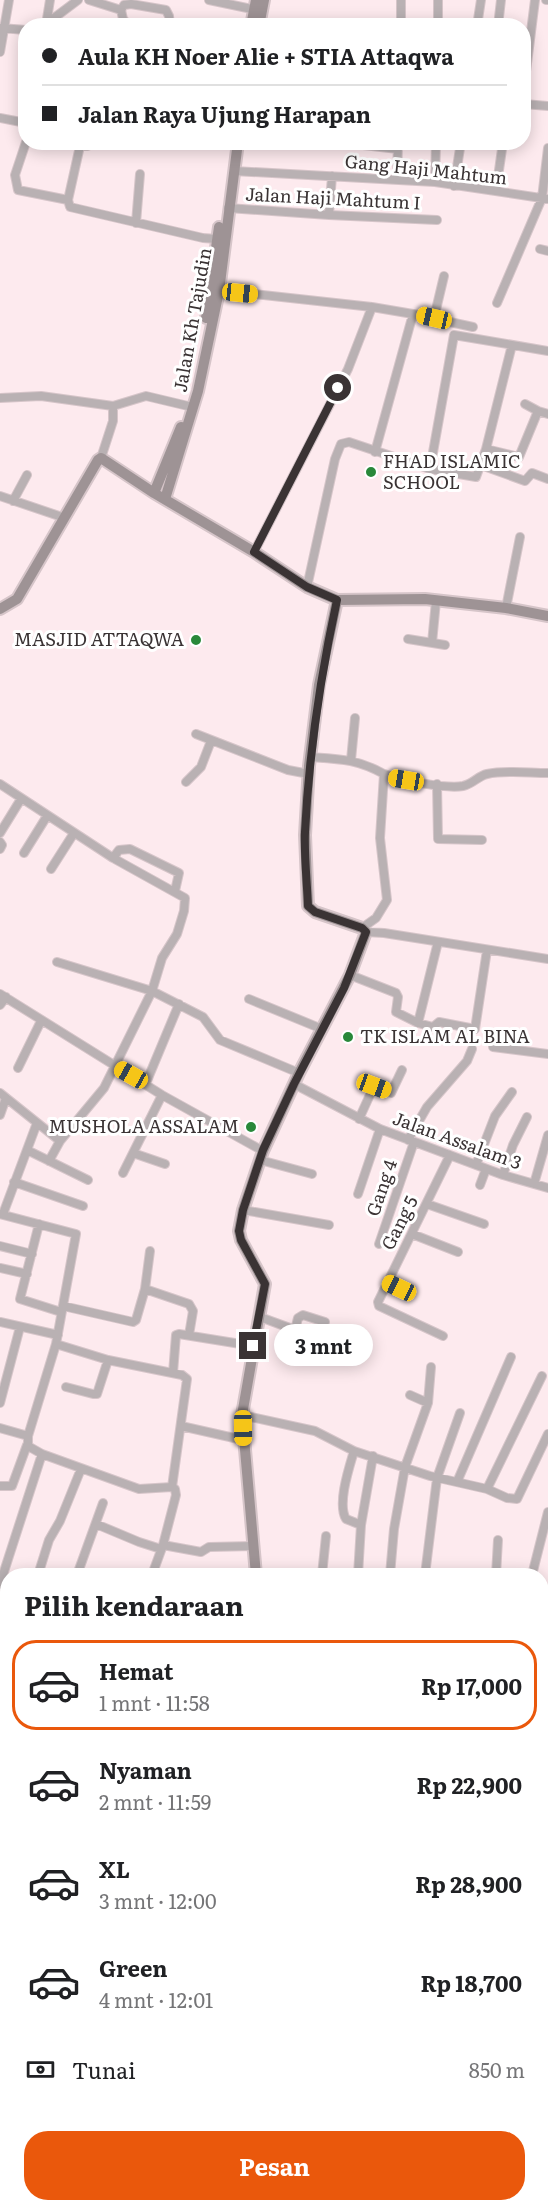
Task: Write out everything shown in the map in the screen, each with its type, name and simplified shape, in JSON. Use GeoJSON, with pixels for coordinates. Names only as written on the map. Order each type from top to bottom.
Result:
{"type":"FeatureCollection","features":[{"type":"Feature","properties":{"kind":"street"},"geometry":{"type":"LineString","coordinates":[[0,52],[2,28],[9,0]]}},
{"type":"Feature","properties":{"kind":"street"},"geometry":{"type":"LineString","coordinates":[[47,18],[50,0]]}},
{"type":"Feature","properties":{"kind":"street"},"geometry":{"type":"LineString","coordinates":[[55,18],[78,0]]}},
{"type":"Feature","properties":{"kind":"street"},"geometry":{"type":"LineString","coordinates":[[89,0],[121,10]]}},
{"type":"Feature","properties":{"kind":"street"},"geometry":{"type":"LineString","coordinates":[[209,0],[253,8],[264,0]]}},
{"type":"Feature","properties":{"kind":"street"},"geometry":{"type":"LineString","coordinates":[[401,0],[401,18]]}},
{"type":"Feature","properties":{"kind":"street"},"geometry":{"type":"LineString","coordinates":[[438,0],[438,18]]}},
{"type":"Feature","properties":{"kind":"street"},"geometry":{"type":"LineString","coordinates":[[478,18],[481,0]]}},
{"type":"Feature","properties":{"kind":"street"},"geometry":{"type":"LineString","coordinates":[[499,18],[501,0]]}},
{"type":"Feature","properties":{"kind":"street"},"geometry":{"type":"LineString","coordinates":[[531,32],[535,0]]}},
{"type":"Feature","properties":{"kind":"street"},"geometry":{"type":"LineString","coordinates":[[123,18],[121,10],[124,5],[131,4],[166,10],[170,18]]}},
{"type":"Feature","properties":{"kind":"street"},"geometry":{"type":"LineString","coordinates":[[2,28],[18,29]]}},
{"type":"Feature","properties":{"kind":"street"},"geometry":{"type":"LineString","coordinates":[[531,105],[548,106]]}},
{"type":"Feature","properties":{"kind":"street"},"geometry":{"type":"LineString","coordinates":[[0,118],[18,121]]}},
{"type":"Feature","properties":{"kind":"street"},"geometry":{"type":"LineString","coordinates":[[497,303],[545,198],[548,148]]}},
{"type":"Feature","properties":{"kind":"street"},"geometry":{"type":"LineString","coordinates":[[23,150],[16,171],[18,190],[68,200]]}},
{"type":"Feature","properties":{"kind":"street"},"geometry":{"type":"LineString","coordinates":[[79,150],[68,200],[70,207],[210,239]]}},
{"type":"Feature","properties":{"kind":"street","name":"Jalan Kh Tajudin"},"geometry":{"type":"LineString","coordinates":[[154,493],[180,432],[195,382],[214,290],[210,239],[230,150]]}},
{"type":"Feature","properties":{"kind":"street","name":"Jalan Kh Tajudin"},"geometry":{"type":"LineString","coordinates":[[165,499],[198,391],[237,150]]}},
{"type":"Feature","properties":{"kind":"street"},"geometry":{"type":"LineString","coordinates":[[397,180],[398,150]]}},
{"type":"Feature","properties":{"kind":"street"},"geometry":{"type":"LineString","coordinates":[[435,182],[436,150]]}},
{"type":"Feature","properties":{"kind":"street"},"geometry":{"type":"LineString","coordinates":[[454,186],[460,150]]}},
{"type":"Feature","properties":{"kind":"street"},"geometry":{"type":"LineString","coordinates":[[496,191],[502,150]]}},
{"type":"Feature","properties":{"kind":"street","name":"Gang Haji Mahtum"},"geometry":{"type":"LineString","coordinates":[[234,171],[435,182],[545,198]]}},
{"type":"Feature","properties":{"kind":"street"},"geometry":{"type":"LineString","coordinates":[[136,223],[140,174]]}},
{"type":"Feature","properties":{"kind":"street"},"geometry":{"type":"LineString","coordinates":[[329,215],[332,176]]}},
{"type":"Feature","properties":{"kind":"street","name":"Jalan Haji Mahtum I"},"geometry":{"type":"LineString","coordinates":[[228,208],[437,220]]}},
{"type":"Feature","properties":{"kind":"street"},"geometry":{"type":"LineString","coordinates":[[434,318],[444,276]]}},
{"type":"Feature","properties":{"kind":"street"},"geometry":{"type":"LineString","coordinates":[[214,290],[372,307],[473,327]]}},
{"type":"Feature","properties":{"kind":"street"},"geometry":{"type":"LineString","coordinates":[[254,552],[348,369],[372,307]]}},
{"type":"Feature","properties":{"kind":"street"},"geometry":{"type":"LineString","coordinates":[[375,452],[413,314]]}},
{"type":"Feature","properties":{"kind":"street"},"geometry":{"type":"LineString","coordinates":[[430,469],[454,335],[548,351]]}},
{"type":"Feature","properties":{"kind":"street"},"geometry":{"type":"LineString","coordinates":[[307,587],[339,448],[345,442],[430,469],[474,477],[486,449],[512,345]]}},
{"type":"Feature","properties":{"kind":"street"},"geometry":{"type":"LineString","coordinates":[[0,398],[41,396],[113,406],[146,396],[188,406]]}},
{"type":"Feature","properties":{"kind":"street"},"geometry":{"type":"LineString","coordinates":[[525,404],[548,414]]}},
{"type":"Feature","properties":{"kind":"street"},"geometry":{"type":"LineString","coordinates":[[0,609],[17,599],[98,460],[102,458],[113,421],[113,406]]}},
{"type":"Feature","properties":{"kind":"street"},"geometry":{"type":"LineString","coordinates":[[486,449],[520,456],[538,411]]}},
{"type":"Feature","properties":{"kind":"street"},"geometry":{"type":"LineString","coordinates":[[102,458],[154,493],[254,552],[307,587],[337,600],[404,598],[506,608],[548,616]]}},
{"type":"Feature","properties":{"kind":"street"},"geometry":{"type":"LineString","coordinates":[[480,465],[525,481],[532,473],[548,479]]}},
{"type":"Feature","properties":{"kind":"street"},"geometry":{"type":"LineString","coordinates":[[13,501],[27,475]]}},
{"type":"Feature","properties":{"kind":"street"},"geometry":{"type":"LineString","coordinates":[[0,496],[64,518]]}},
{"type":"Feature","properties":{"kind":"street"},"geometry":{"type":"LineString","coordinates":[[506,608],[520,537]]}},
{"type":"Feature","properties":{"kind":"street"},"geometry":{"type":"LineString","coordinates":[[337,600],[319,685],[310,757],[305,835],[308,906],[315,912],[364,930],[548,959]]}},
{"type":"Feature","properties":{"kind":"street"},"geometry":{"type":"LineString","coordinates":[[432,643],[436,601]]}},
{"type":"Feature","properties":{"kind":"street"},"geometry":{"type":"LineString","coordinates":[[408,639],[445,645]]}},
{"type":"Feature","properties":{"kind":"street"},"geometry":{"type":"LineString","coordinates":[[351,760],[355,718]]}},
{"type":"Feature","properties":{"kind":"street"},"geometry":{"type":"LineString","coordinates":[[196,734],[288,770],[309,774]]}},
{"type":"Feature","properties":{"kind":"street"},"geometry":{"type":"LineString","coordinates":[[186,782],[201,767],[211,741]]}},
{"type":"Feature","properties":{"kind":"street"},"geometry":{"type":"LineString","coordinates":[[310,757],[351,760],[365,763],[393,778],[461,787],[474,782],[484,774],[548,772]]}},
{"type":"Feature","properties":{"kind":"street"},"geometry":{"type":"LineString","coordinates":[[256,1568],[242,1415],[265,1284],[241,1240],[239,1231],[243,1210],[261,1155],[299,1073],[350,975],[364,930],[376,918],[387,900],[380,838],[384,774]]}},
{"type":"Feature","properties":{"kind":"street"},"geometry":{"type":"LineString","coordinates":[[0,784],[113,858],[184,896],[184,911],[177,934],[162,958],[152,991],[115,1066],[95,1100],[60,1140],[49,1161]]}},
{"type":"Feature","properties":{"kind":"street"},"geometry":{"type":"LineString","coordinates":[[437,784],[438,838],[482,840]]}},
{"type":"Feature","properties":{"kind":"street"},"geometry":{"type":"LineString","coordinates":[[0,834],[21,799]]}},
{"type":"Feature","properties":{"kind":"street"},"geometry":{"type":"LineString","coordinates":[[24,853],[47,816]]}},
{"type":"Feature","properties":{"kind":"street"},"geometry":{"type":"LineString","coordinates":[[51,869],[74,833]]}},
{"type":"Feature","properties":{"kind":"street"},"geometry":{"type":"LineString","coordinates":[[0,842],[2,845],[0,849]]}},
{"type":"Feature","properties":{"kind":"street"},"geometry":{"type":"LineString","coordinates":[[113,858],[119,850],[130,849],[179,873],[175,891]]}},
{"type":"Feature","properties":{"kind":"street"},"geometry":{"type":"LineString","coordinates":[[418,1023],[438,942]]}},
{"type":"Feature","properties":{"kind":"street"},"geometry":{"type":"LineString","coordinates":[[350,975],[396,993],[398,997],[396,1012],[418,1023],[433,1027],[439,1022],[475,1029],[487,951]]}},
{"type":"Feature","properties":{"kind":"street"},"geometry":{"type":"LineString","coordinates":[[57,962],[152,991],[203,1017],[219,1040],[299,1073]]}},
{"type":"Feature","properties":{"kind":"street"},"geometry":{"type":"LineString","coordinates":[[0,1005],[3,996],[261,1155],[312,1174]]}},
{"type":"Feature","properties":{"kind":"street"},"geometry":{"type":"LineString","coordinates":[[249,999],[322,1029]]}},
{"type":"Feature","properties":{"kind":"street"},"geometry":{"type":"LineString","coordinates":[[146,1083],[179,1004]]}},
{"type":"Feature","properties":{"kind":"street"},"geometry":{"type":"LineString","coordinates":[[18,1068],[41,1021]]}},
{"type":"Feature","properties":{"kind":"street"},"geometry":{"type":"LineString","coordinates":[[493,1047],[548,1054]]}},
{"type":"Feature","properties":{"kind":"street","name":"Gang 4"},"geometry":{"type":"LineString","coordinates":[[379,1244],[421,1115],[450,1078],[467,1061],[472,1049]]}},
{"type":"Feature","properties":{"kind":"street"},"geometry":{"type":"LineString","coordinates":[[359,1119],[374,1086],[391,1093],[402,1071]]}},
{"type":"Feature","properties":{"kind":"street","name":"Jalan Assalam 3"},"geometry":{"type":"LineString","coordinates":[[294,1084],[380,1129],[503,1175],[548,1188]]}},
{"type":"Feature","properties":{"kind":"street"},"geometry":{"type":"LineString","coordinates":[[476,1165],[495,1116],[512,1092]]}},
{"type":"Feature","properties":{"kind":"street"},"geometry":{"type":"LineString","coordinates":[[3,1095],[60,1140]]}},
{"type":"Feature","properties":{"kind":"street"},"geometry":{"type":"LineString","coordinates":[[0,1115],[3,1095]]}},
{"type":"Feature","properties":{"kind":"street"},"geometry":{"type":"LineString","coordinates":[[123,1173],[162,1095]]}},
{"type":"Feature","properties":{"kind":"street"},"geometry":{"type":"LineString","coordinates":[[503,1175],[513,1145],[527,1117]]}},
{"type":"Feature","properties":{"kind":"street"},"geometry":{"type":"LineString","coordinates":[[0,1486],[12,1486],[27,1444],[27,1436],[56,1344],[76,1234],[2,1214],[37,1123]]}},
{"type":"Feature","properties":{"kind":"street"},"geometry":{"type":"LineString","coordinates":[[358,1194],[380,1129]]}},
{"type":"Feature","properties":{"kind":"street"},"geometry":{"type":"LineString","coordinates":[[534,1184],[548,1136]]}},
{"type":"Feature","properties":{"kind":"street"},"geometry":{"type":"LineString","coordinates":[[27,1150],[88,1180]]}},
{"type":"Feature","properties":{"kind":"street"},"geometry":{"type":"LineString","coordinates":[[133,1152],[165,1164]]}},
{"type":"Feature","properties":{"kind":"street","name":"Gang 5"},"geometry":{"type":"LineString","coordinates":[[443,1336],[379,1306],[378,1302],[450,1155]]}},
{"type":"Feature","properties":{"kind":"street"},"geometry":{"type":"LineString","coordinates":[[480,1185],[486,1169]]}},
{"type":"Feature","properties":{"kind":"street"},"geometry":{"type":"LineString","coordinates":[[14,1182],[83,1206]]}},
{"type":"Feature","properties":{"kind":"street"},"geometry":{"type":"LineString","coordinates":[[427,1204],[484,1224]]}},
{"type":"Feature","properties":{"kind":"street"},"geometry":{"type":"LineString","coordinates":[[243,1210],[329,1225]]}},
{"type":"Feature","properties":{"kind":"street"},"geometry":{"type":"LineString","coordinates":[[39,1224],[21,1300],[133,1322],[136,1320],[145,1289],[150,1251]]}},
{"type":"Feature","properties":{"kind":"street"},"geometry":{"type":"LineString","coordinates":[[412,1234],[458,1252]]}},
{"type":"Feature","properties":{"kind":"street"},"geometry":{"type":"LineString","coordinates":[[0,1246],[32,1254]]}},
{"type":"Feature","properties":{"kind":"street"},"geometry":{"type":"LineString","coordinates":[[0,1268],[27,1275]]}},
{"type":"Feature","properties":{"kind":"street"},"geometry":{"type":"LineString","coordinates":[[387,1282],[411,1293]]}},
{"type":"Feature","properties":{"kind":"street"},"geometry":{"type":"LineString","coordinates":[[145,1289],[189,1304],[193,1311],[189,1335]]}},
{"type":"Feature","properties":{"kind":"street"},"geometry":{"type":"LineString","coordinates":[[295,1330],[298,1318],[303,1315],[325,1322]]}},
{"type":"Feature","properties":{"kind":"street"},"geometry":{"type":"LineString","coordinates":[[260,1317],[328,1342]]}},
{"type":"Feature","properties":{"kind":"street"},"geometry":{"type":"LineString","coordinates":[[0,1322],[58,1335]]}},
{"type":"Feature","properties":{"kind":"street"},"geometry":{"type":"LineString","coordinates":[[0,1403],[20,1327]]}},
{"type":"Feature","properties":{"kind":"street"},"geometry":{"type":"LineString","coordinates":[[173,1373],[176,1335],[189,1335],[253,1346]]}},
{"type":"Feature","properties":{"kind":"street"},"geometry":{"type":"LineString","coordinates":[[56,1344],[108,1360],[182,1375],[187,1379],[172,1487],[176,1495],[154,1568]]}},
{"type":"Feature","properties":{"kind":"street"},"geometry":{"type":"LineString","coordinates":[[457,1482],[511,1357]]}},
{"type":"Feature","properties":{"kind":"street"},"geometry":{"type":"LineString","coordinates":[[66,1387],[97,1394],[108,1360]]}},
{"type":"Feature","properties":{"kind":"street"},"geometry":{"type":"LineString","coordinates":[[391,1568],[394,1529],[405,1467],[428,1403],[431,1368]]}},
{"type":"Feature","properties":{"kind":"street"},"geometry":{"type":"LineString","coordinates":[[486,1490],[542,1376]]}},
{"type":"Feature","properties":{"kind":"street"},"geometry":{"type":"LineString","coordinates":[[410,1395],[428,1403]]}},
{"type":"Feature","properties":{"kind":"street"},"geometry":{"type":"LineString","coordinates":[[426,1568],[437,1478],[460,1413]]}},
{"type":"Feature","properties":{"kind":"street"},"geometry":{"type":"LineString","coordinates":[[242,1415],[315,1431],[354,1451],[437,1478],[517,1499],[520,1498],[548,1434]]}},
{"type":"Feature","properties":{"kind":"street"},"geometry":{"type":"LineString","coordinates":[[181,1426],[243,1440]]}},
{"type":"Feature","properties":{"kind":"street"},"geometry":{"type":"LineString","coordinates":[[0,1428],[27,1436]]}},
{"type":"Feature","properties":{"kind":"street"},"geometry":{"type":"LineString","coordinates":[[27,1444],[42,1454],[139,1489],[172,1487]]}},
{"type":"Feature","properties":{"kind":"street"},"geometry":{"type":"LineString","coordinates":[[354,1451],[346,1479],[342,1513],[346,1520],[361,1525]]}},
{"type":"Feature","properties":{"kind":"street"},"geometry":{"type":"LineString","coordinates":[[5,1568],[42,1454]]}},
{"type":"Feature","properties":{"kind":"street"},"geometry":{"type":"LineString","coordinates":[[358,1568],[361,1525],[374,1456]]}},
{"type":"Feature","properties":{"kind":"street"},"geometry":{"type":"LineString","coordinates":[[40,1568],[49,1540],[60,1521],[81,1469]]}},
{"type":"Feature","properties":{"kind":"street"},"geometry":{"type":"LineString","coordinates":[[80,1568],[103,1503]]}},
{"type":"Feature","properties":{"kind":"street"},"geometry":{"type":"LineString","coordinates":[[534,1568],[548,1513]]}},
{"type":"Feature","properties":{"kind":"street"},"geometry":{"type":"LineString","coordinates":[[96,1524],[139,1542],[162,1547],[201,1552],[208,1547],[254,1546]]}},
{"type":"Feature","properties":{"kind":"street"},"geometry":{"type":"LineString","coordinates":[[323,1568],[326,1536]]}},
{"type":"Feature","properties":{"kind":"street"},"geometry":{"type":"LineString","coordinates":[[496,1568],[498,1540]]}},
{"type":"Feature","properties":{"kind":"place","name":"FHAD ISLAMIC SCHOOL"},"geometry":{"type":"Point","coordinates":[371,472]}},
{"type":"Feature","properties":{"kind":"place","name":"MASJID ATTAQWA"},"geometry":{"type":"Point","coordinates":[196,640]}},
{"type":"Feature","properties":{"kind":"place","name":"TK ISLAM AL BINA"},"geometry":{"type":"Point","coordinates":[348,1037]}},
{"type":"Feature","properties":{"kind":"place","name":"MUSHOLA ASSALAM"},"geometry":{"type":"Point","coordinates":[251,1127]}},
{"type":"Feature","properties":{"kind":"route"},"geometry":{"type":"LineString","coordinates":[[253,1346],[265,1284],[241,1240],[239,1231],[243,1210],[263,1150],[344,988],[366,932],[362,928],[315,912],[308,906],[305,835],[309,766],[319,685],[337,600],[307,587],[254,552],[338,388]]}}]}
